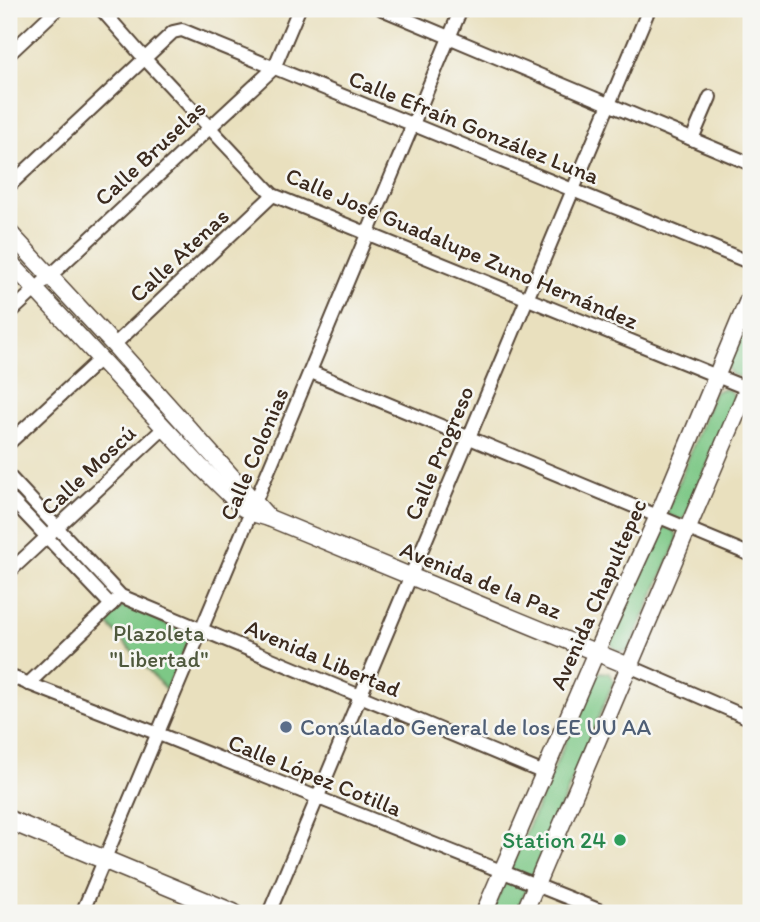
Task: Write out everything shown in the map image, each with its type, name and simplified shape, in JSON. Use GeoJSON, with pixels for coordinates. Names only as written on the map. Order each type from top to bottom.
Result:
{"type":"FeatureCollection","features":[{"type":"Feature","properties":{"kind":"main road"},"geometry":{"type":"LineString","coordinates":[[9,820],[233,913]]}},
{"type":"Feature","properties":{"kind":"street"},"geometry":{"type":"LineString","coordinates":[[9,54],[57,9]]}},
{"type":"Feature","properties":{"kind":"street","name":"Calle José Guadalupe Zuno Hernández"},"geometry":{"type":"LineString","coordinates":[[101,9],[273,195],[750,387]]}},
{"type":"Feature","properties":{"kind":"street","name":"Calle Bruselas"},"geometry":{"type":"LineString","coordinates":[[9,314],[274,68],[299,9]]}},
{"type":"Feature","properties":{"kind":"street"},"geometry":{"type":"LineString","coordinates":[[382,9],[751,164]]}},
{"type":"Feature","properties":{"kind":"street","name":"Calle Colonias"},"geometry":{"type":"LineString","coordinates":[[82,913],[369,234],[461,9]]}},
{"type":"Feature","properties":{"kind":"street","name":"Calle Progreso"},"geometry":{"type":"LineString","coordinates":[[269,913],[649,9]]}},
{"type":"Feature","properties":{"kind":"street","name":"Calle Efraín González Luna"},"geometry":{"type":"LineString","coordinates":[[145,59],[173,32],[182,30],[751,263]]}},
{"type":"Feature","properties":{"kind":"street"},"geometry":{"type":"LineString","coordinates":[[9,186],[145,59]]}},
{"type":"Feature","properties":{"kind":"street"},"geometry":{"type":"LineString","coordinates":[[692,139],[710,97]]}},
{"type":"Feature","properties":{"kind":"street","name":"Calle Atenas"},"geometry":{"type":"LineString","coordinates":[[114,345],[273,195]]}},
{"type":"Feature","properties":{"kind":"street"},"geometry":{"type":"LineString","coordinates":[[9,232],[114,345],[254,507]]}},
{"type":"Feature","properties":{"kind":"street","name":"Avenida de la Paz"},"geometry":{"type":"LineString","coordinates":[[9,261],[164,428],[243,508],[254,507],[269,518],[596,652],[751,719]]}},
{"type":"Feature","properties":{"kind":"street","name":"Avenida Chapultepec"},"geometry":{"type":"LineString","coordinates":[[484,913],[596,652],[658,516],[751,293]]}},
{"type":"Feature","properties":{"kind":"street"},"geometry":{"type":"LineString","coordinates":[[9,443],[100,359]]}},
{"type":"Feature","properties":{"kind":"street"},"geometry":{"type":"LineString","coordinates":[[311,372],[751,555]]}},
{"type":"Feature","properties":{"kind":"street"},"geometry":{"type":"LineString","coordinates":[[524,913],[750,387]]}},
{"type":"Feature","properties":{"kind":"street","name":"Calle Moscú"},"geometry":{"type":"LineString","coordinates":[[9,572],[164,428]]}},
{"type":"Feature","properties":{"kind":"street","name":"Avenida Libertad"},"geometry":{"type":"LineString","coordinates":[[9,476],[57,528],[116,601]]}},
{"type":"Feature","properties":{"kind":"street","name":"Avenida Libertad"},"geometry":{"type":"LineString","coordinates":[[9,497],[46,537],[116,601],[202,630],[544,772]]}},
{"type":"Feature","properties":{"kind":"street"},"geometry":{"type":"LineString","coordinates":[[28,684],[116,601]]}},
{"type":"Feature","properties":{"kind":"street","name":"Calle López Cotilla"},"geometry":{"type":"LineString","coordinates":[[9,676],[606,913]]}},
{"type":"Feature","properties":{"kind":"green space"},"geometry":{"type":"Polygon","coordinates":[[[751,305],[751,366],[748,374],[738,377],[731,374],[726,364],[751,305]]]}},
{"type":"Feature","properties":{"kind":"green space"},"geometry":{"type":"Polygon","coordinates":[[[721,389],[729,390],[736,398],[685,518],[681,520],[668,515],[667,512],[714,393],[721,389]]]}},
{"type":"Feature","properties":{"kind":"green space"},"geometry":{"type":"Polygon","coordinates":[[[668,527],[675,532],[678,539],[629,650],[619,651],[614,648],[610,638],[660,529],[668,527]]]}},
{"type":"Feature","properties":{"kind":"green space","name":"Plazoleta \"Libertad\""},"geometry":{"type":"Polygon","coordinates":[[[122,607],[191,635],[166,690],[105,621],[122,607]]]}},
{"type":"Feature","properties":{"kind":"green space"},"geometry":{"type":"Polygon","coordinates":[[[609,673],[614,681],[516,913],[491,913],[595,674],[609,673]]]}},
{"type":"Feature","properties":{"kind":"place","name":"Consulado General de los EE UU AA"},"geometry":{"type":"Point","coordinates":[286,727]}},
{"type":"Feature","properties":{"kind":"place","name":"Station 24"},"geometry":{"type":"Point","coordinates":[620,840]}}]}
